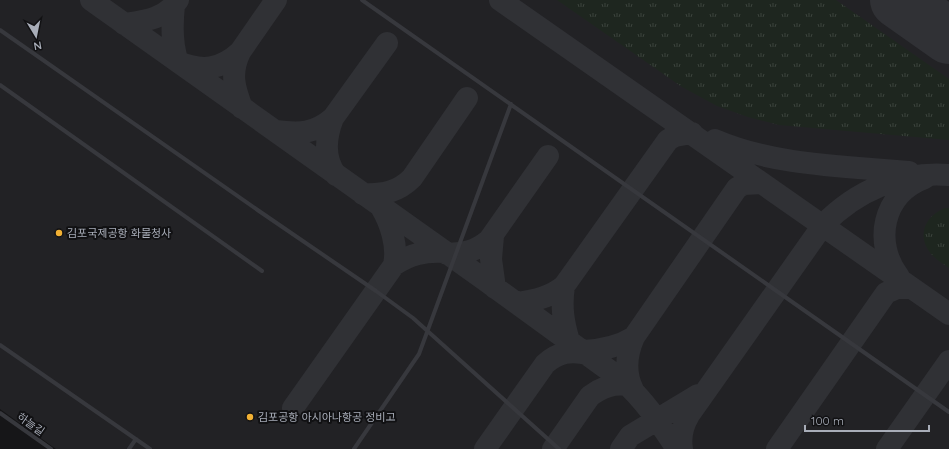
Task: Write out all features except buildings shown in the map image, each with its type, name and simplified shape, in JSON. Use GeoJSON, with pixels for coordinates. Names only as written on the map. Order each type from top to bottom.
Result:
{"type":"FeatureCollection","features":[{"type":"Feature","properties":{"kind":"lane"},"geometry":{"type":"LineString","coordinates":[[362,0],[949,412]]}},
{"type":"Feature","properties":{"kind":"lane"},"geometry":{"type":"LineString","coordinates":[[0,30],[413,318],[559,449]]}},
{"type":"Feature","properties":{"kind":"lane"},"geometry":{"type":"LineString","coordinates":[[0,86],[262,271]]}},
{"type":"Feature","properties":{"kind":"lane"},"geometry":{"type":"LineString","coordinates":[[354,449],[417,358],[511,104]]}},
{"type":"Feature","properties":{"kind":"lane"},"geometry":{"type":"LineString","coordinates":[[0,345],[150,449]]}},
{"type":"Feature","properties":{"kind":"lane","name":"하늘길"},"geometry":{"type":"LineString","coordinates":[[0,414],[51,449]]}},
{"type":"Feature","properties":{"kind":"lane"},"geometry":{"type":"LineString","coordinates":[[130,449],[136,439]]}},
{"type":"Feature","properties":{"kind":"shaded area"},"geometry":{"type":"Polygon","coordinates":[[[0,0],[949,0],[949,449],[56,449],[0,409],[0,0]]]}},
{"type":"Feature","properties":{"kind":"green space"},"geometry":{"type":"Polygon","coordinates":[[[557,0],[836,0],[949,79],[949,140],[779,125],[748,117],[717,106],[682,87],[557,0]]]}},
{"type":"Feature","properties":{"kind":"green space"},"geometry":{"type":"Polygon","coordinates":[[[945,208],[949,208],[949,268],[933,256],[925,242],[924,235],[924,229],[927,222],[937,212],[945,208]]]}},
{"type":"Feature","properties":{"kind":"taxiway"},"geometry":{"type":"LineString","coordinates":[[91,0],[482,278],[621,379],[645,404],[677,449]]}},
{"type":"Feature","properties":{"kind":"taxiway"},"geometry":{"type":"LineString","coordinates":[[124,24],[147,20],[161,15],[178,0]]}},
{"type":"Feature","properties":{"kind":"taxiway"},"geometry":{"type":"LineString","coordinates":[[174,5],[173,34],[174,48],[178,62],[195,67],[210,68],[225,63],[240,52],[276,0]]}},
{"type":"Feature","properties":{"kind":"taxiway"},"geometry":{"type":"LineString","coordinates":[[500,0],[949,314]]}},
{"type":"Feature","properties":{"kind":"taxiway"},"geometry":{"type":"LineString","coordinates":[[275,131],[306,132],[319,127],[333,118],[387,43]]}},
{"type":"Feature","properties":{"kind":"taxiway"},"geometry":{"type":"LineString","coordinates":[[240,52],[235,67],[234,80],[242,108]]}},
{"type":"Feature","properties":{"kind":"taxiway"},"geometry":{"type":"LineString","coordinates":[[363,194],[390,192],[407,183],[412,178],[467,98]]}},
{"type":"Feature","properties":{"kind":"taxiway"},"geometry":{"type":"LineString","coordinates":[[333,118],[327,139],[327,154],[336,175]]}},
{"type":"Feature","properties":{"kind":"taxiway"},"geometry":{"type":"LineString","coordinates":[[517,303],[542,298],[554,293],[564,286],[668,140],[675,136],[692,133]]}},
{"type":"Feature","properties":{"kind":"taxiway"},"geometry":{"type":"LineString","coordinates":[[715,140],[738,149],[810,164],[909,172]]}},
{"type":"Feature","properties":{"kind":"taxiway"},"geometry":{"type":"LineString","coordinates":[[447,254],[470,251],[489,240],[548,156]]}},
{"type":"Feature","properties":{"kind":"taxiway"},"geometry":{"type":"LineString","coordinates":[[682,449],[682,431],[689,415],[823,225],[850,202],[880,186],[914,176],[949,175]]}},
{"type":"Feature","properties":{"kind":"taxiway"},"geometry":{"type":"LineString","coordinates":[[899,277],[891,264],[886,249],[884,235],[886,221],[891,207],[899,195],[910,185],[925,178]]}},
{"type":"Feature","properties":{"kind":"taxiway"},"geometry":{"type":"LineString","coordinates":[[583,351],[610,347],[634,337],[737,188],[744,184],[762,183]]}},
{"type":"Feature","properties":{"kind":"taxiway"},"geometry":{"type":"LineString","coordinates":[[381,207],[393,235],[395,250],[394,265]]}},
{"type":"Feature","properties":{"kind":"taxiway"},"geometry":{"type":"LineString","coordinates":[[493,236],[491,259],[495,288]]}},
{"type":"Feature","properties":{"kind":"taxiway"},"geometry":{"type":"LineString","coordinates":[[293,408],[394,265],[406,258],[418,254],[444,252]]}},
{"type":"Feature","properties":{"kind":"taxiway"},"geometry":{"type":"LineString","coordinates":[[564,286],[563,314],[569,341]]}},
{"type":"Feature","properties":{"kind":"taxiway"},"geometry":{"type":"LineString","coordinates":[[777,449],[886,293],[897,288],[911,288]]}},
{"type":"Feature","properties":{"kind":"taxiway"},"geometry":{"type":"LineString","coordinates":[[633,390],[628,377],[627,364],[629,350],[634,337]]}},
{"type":"Feature","properties":{"kind":"taxiway"},"geometry":{"type":"LineString","coordinates":[[485,449],[545,364],[555,357],[565,353],[576,352],[588,354]]}},
{"type":"Feature","properties":{"kind":"taxiway"},"geometry":{"type":"LineString","coordinates":[[887,449],[949,361]]}},
{"type":"Feature","properties":{"kind":"taxiway"},"geometry":{"type":"LineString","coordinates":[[553,449],[590,396],[608,386],[628,385]]}},
{"type":"Feature","properties":{"kind":"taxiway"},"geometry":{"type":"LineString","coordinates":[[621,449],[630,436],[698,395]]}},
{"type":"Feature","properties":{"kind":"runway"},"geometry":{"type":"LineString","coordinates":[[898,0],[949,36]]}},
{"type":"Feature","properties":{"kind":"place","name":"김포국제공항 화물청사"},"geometry":{"type":"Point","coordinates":[59,233]}},
{"type":"Feature","properties":{"kind":"place","name":"김포공항 아시아나항공 정비고"},"geometry":{"type":"Point","coordinates":[250,417]}}]}
